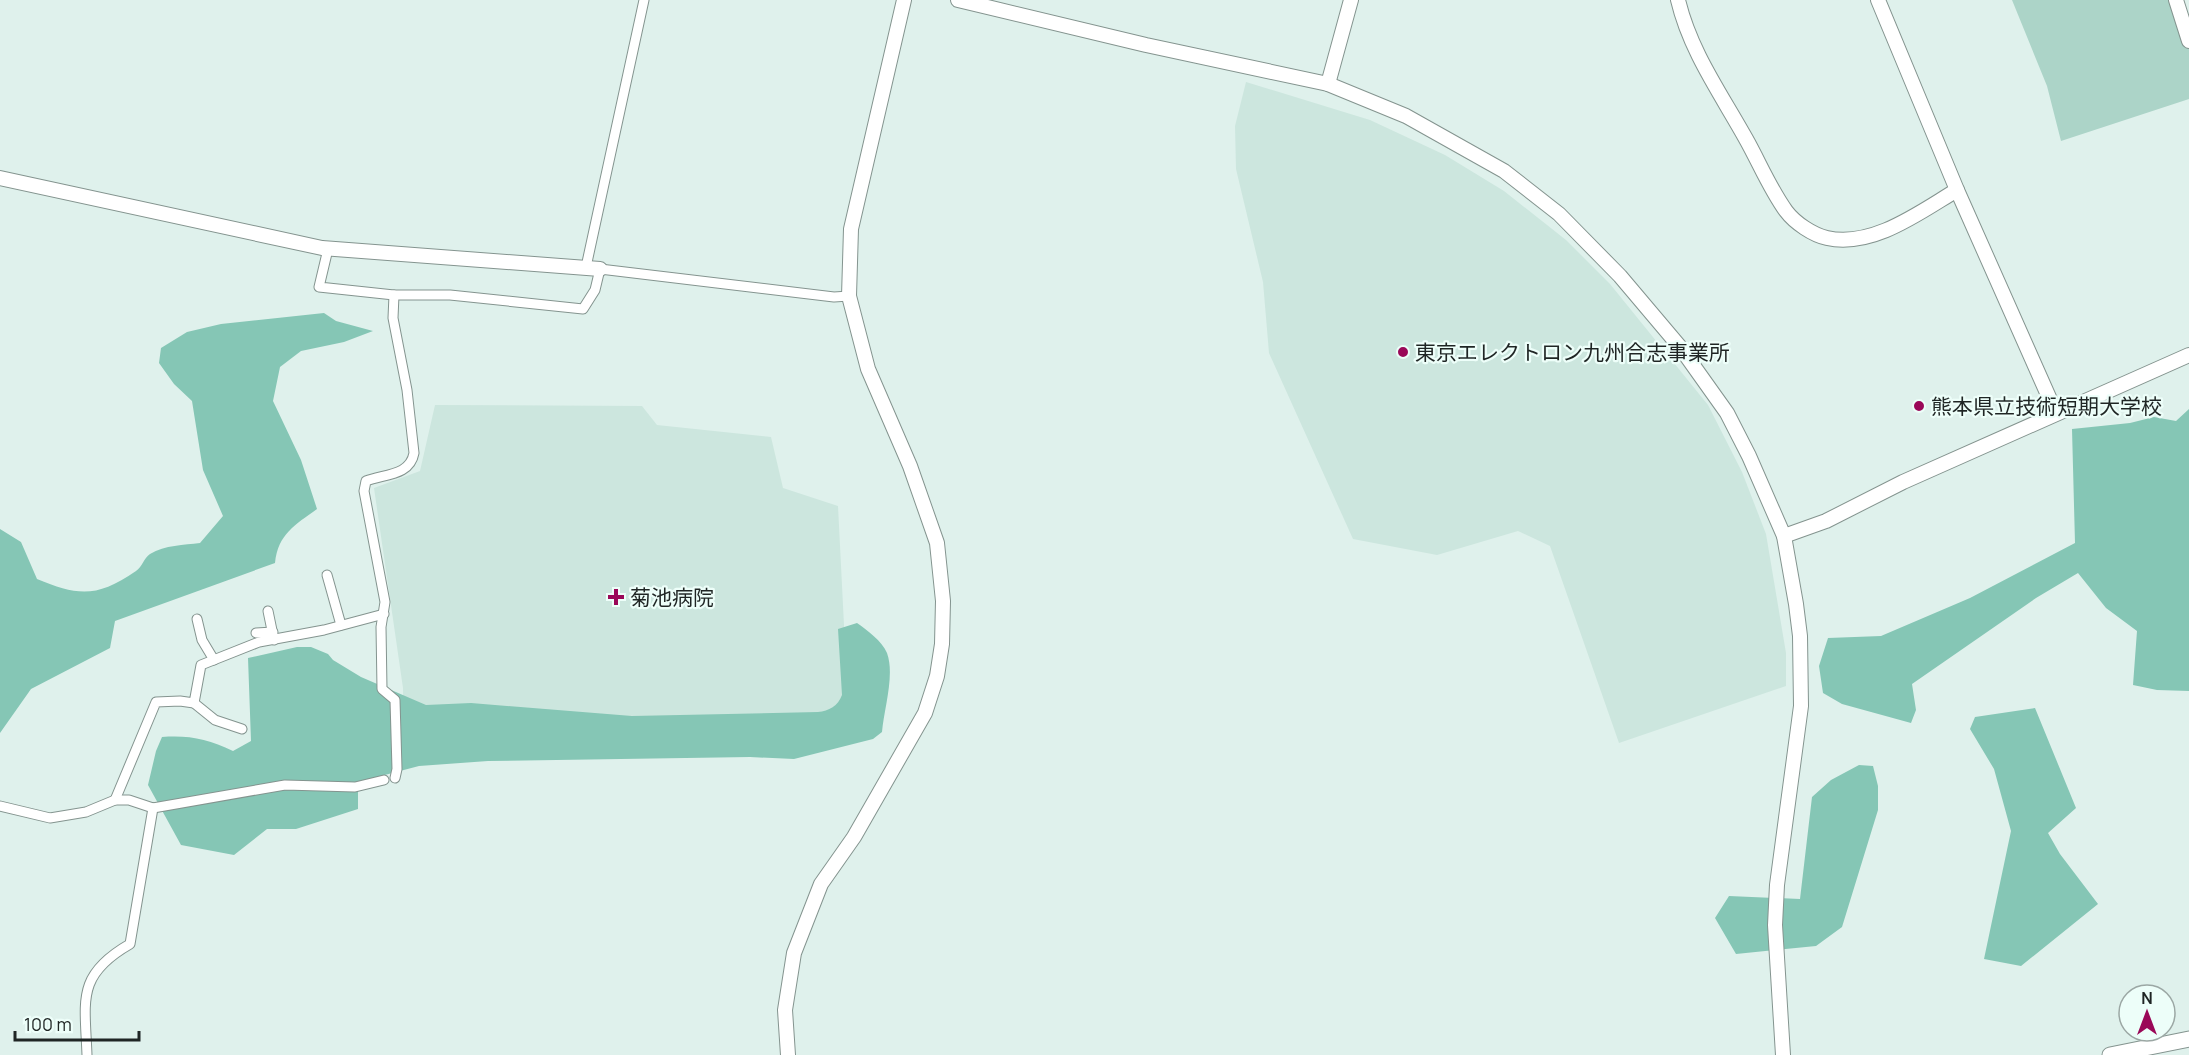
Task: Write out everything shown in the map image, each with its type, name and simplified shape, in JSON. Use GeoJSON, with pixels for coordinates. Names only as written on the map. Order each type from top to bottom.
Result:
{"type":"FeatureCollection","features":[{"type":"Feature","properties":{"kind":"main road"},"geometry":{"type":"LineString","coordinates":[[2110,1055],[2189,1039]]}},
{"type":"Feature","properties":{"kind":"street"},"geometry":{"type":"LineString","coordinates":[[328,249],[320,287],[394,295],[450,295],[583,309],[595,290],[593,268],[644,0]]}},
{"type":"Feature","properties":{"kind":"street"},"geometry":{"type":"LineString","coordinates":[[788,1055],[785,1010],[794,953],[821,884],[854,837],[925,713],[937,676],[942,644],[944,601],[936,543],[910,466],[868,369],[849,296],[851,229],[904,0]]}},
{"type":"Feature","properties":{"kind":"street"},"geometry":{"type":"LineString","coordinates":[[958,0],[1328,84],[1406,116],[1453,140],[1504,171],[1559,214],[1653,315],[1706,382],[1727,413],[1749,456],[1784,536],[1796,604],[1802,663],[1796,756],[1777,885],[1775,925],[1783,1055]]}},
{"type":"Feature","properties":{"kind":"street"},"geometry":{"type":"LineString","coordinates":[[1328,84],[1351,0]]}},
{"type":"Feature","properties":{"kind":"street"},"geometry":{"type":"LineString","coordinates":[[1678,0],[1682,18],[1705,69],[1787,212],[1809,231],[1827,238],[1853,240],[1873,235],[1957,190]]}},
{"type":"Feature","properties":{"kind":"street"},"geometry":{"type":"LineString","coordinates":[[1878,0],[1957,190],[2056,413]]}},
{"type":"Feature","properties":{"kind":"street"},"geometry":{"type":"LineString","coordinates":[[2176,0],[2189,41]]}},
{"type":"Feature","properties":{"kind":"street"},"geometry":{"type":"LineString","coordinates":[[0,178],[328,249],[593,268],[834,297],[849,296]]}},
{"type":"Feature","properties":{"kind":"street"},"geometry":{"type":"LineString","coordinates":[[394,295],[393,318],[407,390],[414,453],[412,461],[405,470],[366,481],[364,491],[384,614],[381,627],[382,689],[395,700],[397,769],[395,778]]}},
{"type":"Feature","properties":{"kind":"street"},"geometry":{"type":"LineString","coordinates":[[1784,536],[1826,520],[2056,413],[2189,355]]}},
{"type":"Feature","properties":{"kind":"street"},"geometry":{"type":"LineString","coordinates":[[327,575],[341,625]]}},
{"type":"Feature","properties":{"kind":"street"},"geometry":{"type":"LineString","coordinates":[[268,611],[273,636]]}},
{"type":"Feature","properties":{"kind":"street"},"geometry":{"type":"LineString","coordinates":[[194,703],[201,665],[273,636],[341,625],[384,614]]}},
{"type":"Feature","properties":{"kind":"street"},"geometry":{"type":"LineString","coordinates":[[197,619],[202,640],[214,660]]}},
{"type":"Feature","properties":{"kind":"street"},"geometry":{"type":"LineString","coordinates":[[256,633],[273,636]]}},
{"type":"Feature","properties":{"kind":"street"},"geometry":{"type":"LineString","coordinates":[[115,800],[156,702],[194,703],[215,720],[242,729]]}},
{"type":"Feature","properties":{"kind":"street"},"geometry":{"type":"LineString","coordinates":[[0,806],[50,818],[86,812],[115,800],[129,800],[153,808],[285,785],[355,787],[384,780]]}},
{"type":"Feature","properties":{"kind":"street"},"geometry":{"type":"LineString","coordinates":[[87,1055],[86,988],[106,957],[130,944],[153,808]]}},
{"type":"Feature","properties":{"kind":"shaded area"},"geometry":{"type":"Polygon","coordinates":[[[2012,0],[2173,0],[2189,49],[2189,99],[2061,141],[2047,86],[2012,0]]]}},
{"type":"Feature","properties":{"kind":"shaded area"},"geometry":{"type":"Polygon","coordinates":[[[1246,82],[1370,120],[1445,155],[1504,191],[1566,240],[1610,284],[1708,405],[1742,472],[1766,534],[1786,653],[1786,686],[1619,743],[1550,546],[1518,531],[1437,555],[1353,539],[1269,353],[1263,282],[1236,169],[1235,126],[1246,82]]]}},
{"type":"Feature","properties":{"kind":"shaded area","name":"菊池病院"},"geometry":{"type":"Polygon","coordinates":[[[435,405],[642,406],[657,425],[771,437],[783,488],[838,506],[850,744],[404,763],[403,688],[374,488],[420,471],[435,405]]]}},
{"type":"Feature","properties":{"kind":"green space"},"geometry":{"type":"Polygon","coordinates":[[[324,313],[336,321],[373,331],[344,342],[301,351],[280,367],[273,401],[301,460],[317,509],[295,525],[284,537],[275,563],[115,621],[110,648],[31,689],[0,733],[0,529],[21,542],[37,579],[64,589],[87,592],[122,580],[136,571],[148,556],[156,551],[200,543],[223,516],[203,470],[192,401],[174,384],[159,363],[161,348],[187,332],[221,324],[324,313]]]}},
{"type":"Feature","properties":{"kind":"green space"},"geometry":{"type":"Polygon","coordinates":[[[2189,409],[2189,691],[2157,690],[2133,685],[2137,631],[2106,608],[2078,573],[2036,598],[1912,684],[1916,710],[1911,723],[1842,704],[1823,693],[1819,666],[1828,638],[1881,636],[1970,598],[2075,543],[2072,429],[2130,423],[2154,417],[2176,421],[2189,409]]]}},
{"type":"Feature","properties":{"kind":"green space"},"geometry":{"type":"Polygon","coordinates":[[[857,623],[882,644],[887,653],[890,671],[882,732],[873,739],[794,759],[750,757],[488,761],[419,766],[358,782],[358,809],[296,829],[267,829],[234,855],[181,845],[148,785],[156,751],[162,737],[198,739],[233,751],[251,741],[248,658],[297,647],[311,647],[328,654],[333,660],[361,677],[426,705],[471,703],[632,716],[818,712],[833,707],[842,695],[838,629],[857,623]]]}},
{"type":"Feature","properties":{"kind":"green space"},"geometry":{"type":"Polygon","coordinates":[[[2035,708],[2076,808],[2048,833],[2060,854],[2098,904],[2021,966],[1984,959],[2011,831],[1994,769],[1970,729],[1975,717],[2035,708]]]}},
{"type":"Feature","properties":{"kind":"green space"},"geometry":{"type":"Polygon","coordinates":[[[1859,765],[1873,766],[1878,786],[1878,810],[1842,927],[1816,946],[1736,954],[1715,918],[1729,896],[1800,899],[1812,797],[1831,780],[1859,765]]]}},
{"type":"Feature","properties":{"kind":"place","name":"東京エレクトロン九州合志事業所"},"geometry":{"type":"Point","coordinates":[1403,352]}},
{"type":"Feature","properties":{"kind":"place","name":"熊本県立技術短期大学校"},"geometry":{"type":"Point","coordinates":[1919,406]}},
{"type":"Feature","properties":{"kind":"place","name":"菊池病院"},"geometry":{"type":"Point","coordinates":[616,597]}}]}
